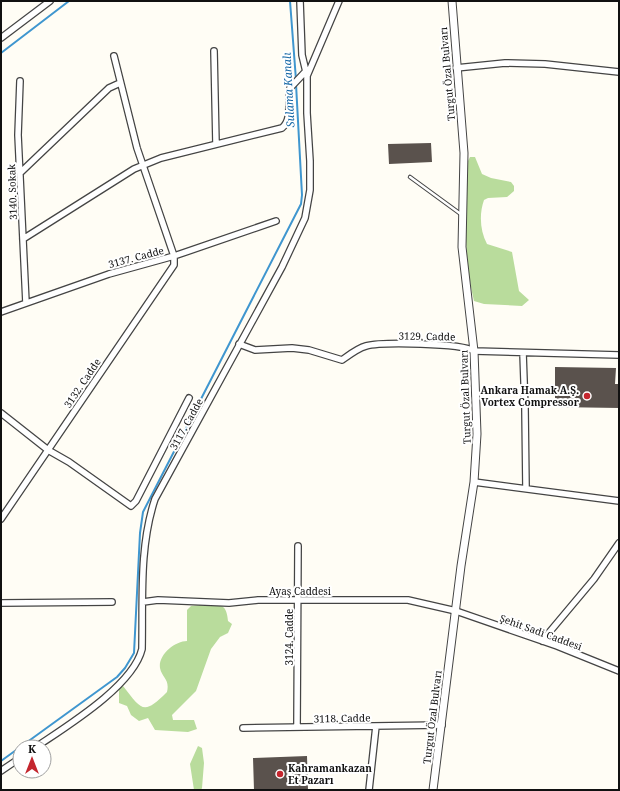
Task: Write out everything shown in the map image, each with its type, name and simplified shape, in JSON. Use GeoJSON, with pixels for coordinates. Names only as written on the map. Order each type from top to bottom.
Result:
{"type":"FeatureCollection","features":[{"type":"Feature","properties":{"kind":"street"},"geometry":{"type":"LineString","coordinates":[[1,38],[50,1]]}},
{"type":"Feature","properties":{"kind":"street"},"geometry":{"type":"LineString","coordinates":[[300,1],[302,54],[307,74]]}},
{"type":"Feature","properties":{"kind":"street"},"geometry":{"type":"LineString","coordinates":[[23,239],[134,169],[161,158],[282,128],[286,125],[290,88],[307,74],[339,1]]}},
{"type":"Feature","properties":{"kind":"street","name":"Turgut Özal Bulvarı"},"geometry":{"type":"LineString","coordinates":[[433,790],[474,482],[477,434],[474,350],[462,247],[464,153],[456,68],[452,1]]}},
{"type":"Feature","properties":{"kind":"street"},"geometry":{"type":"LineString","coordinates":[[214,51],[216,144]]}},
{"type":"Feature","properties":{"kind":"street"},"geometry":{"type":"LineString","coordinates":[[114,56],[137,148],[174,256]]}},
{"type":"Feature","properties":{"kind":"street"},"geometry":{"type":"LineString","coordinates":[[456,68],[506,63],[545,64],[619,72]]}},
{"type":"Feature","properties":{"kind":"street","name":"3117. Cadde"},"geometry":{"type":"LineString","coordinates":[[47,739],[121,683],[140,658],[142,649],[146,528],[155,499],[282,267],[305,218],[310,190],[307,74]]}},
{"type":"Feature","properties":{"kind":"street","name":"3140. Sokak"},"geometry":{"type":"LineString","coordinates":[[20,81],[18,135],[26,303]]}},
{"type":"Feature","properties":{"kind":"street"},"geometry":{"type":"LineString","coordinates":[[20,173],[109,88],[120,83]]}},
{"type":"Feature","properties":{"kind":"street","name":"3137. Cadde"},"geometry":{"type":"LineString","coordinates":[[1,312],[109,274],[174,256],[276,222]]}},
{"type":"Feature","properties":{"kind":"street","name":"3132. Cadde"},"geometry":{"type":"LineString","coordinates":[[1,519],[174,265],[174,256]]}},
{"type":"Feature","properties":{"kind":"street","name":"3129. Cadde"},"geometry":{"type":"LineString","coordinates":[[239,344],[256,350],[292,348],[309,350],[342,360],[365,346],[378,344],[452,345],[468,347],[474,350],[619,355]]}},
{"type":"Feature","properties":{"kind":"street"},"geometry":{"type":"LineString","coordinates":[[522,352],[525,409],[526,488]]}},
{"type":"Feature","properties":{"kind":"street"},"geometry":{"type":"LineString","coordinates":[[1,413],[48,450],[69,462],[130,506],[136,501],[189,398]]}},
{"type":"Feature","properties":{"kind":"street"},"geometry":{"type":"LineString","coordinates":[[474,482],[619,501]]}},
{"type":"Feature","properties":{"kind":"street"},"geometry":{"type":"LineString","coordinates":[[542,641],[594,579],[619,543]]}},
{"type":"Feature","properties":{"kind":"street","name":"3124. Cadde"},"geometry":{"type":"LineString","coordinates":[[297,727],[298,546]]}},
{"type":"Feature","properties":{"kind":"street","name":"Ayaş Caddesi"},"geometry":{"type":"LineString","coordinates":[[143,602],[158,600],[229,603],[258,600],[408,600],[456,611]]}},
{"type":"Feature","properties":{"kind":"street"},"geometry":{"type":"LineString","coordinates":[[1,603],[112,602]]}},
{"type":"Feature","properties":{"kind":"street","name":"Şehit Sadi Caddesi"},"geometry":{"type":"LineString","coordinates":[[456,611],[542,641],[619,671]]}},
{"type":"Feature","properties":{"kind":"street","name":"3118. Cadde"},"geometry":{"type":"LineString","coordinates":[[244,728],[442,725]]}},
{"type":"Feature","properties":{"kind":"street"},"geometry":{"type":"LineString","coordinates":[[369,790],[376,726]]}},
{"type":"Feature","properties":{"kind":"street"},"geometry":{"type":"LineString","coordinates":[[1,771],[12,763]]}},
{"type":"Feature","properties":{"kind":"lane"},"geometry":{"type":"LineString","coordinates":[[410,177],[462,215]]}},
{"type":"Feature","properties":{"kind":"green space"},"geometry":{"type":"Polygon","coordinates":[[[470,157],[475,157],[482,174],[491,178],[511,182],[514,186],[514,191],[507,197],[488,198],[484,200],[481,211],[481,222],[483,234],[487,244],[512,252],[519,291],[529,300],[522,306],[484,304],[474,301],[470,284],[466,249],[467,178],[468,161],[470,157]]]}},
{"type":"Feature","properties":{"kind":"green space"},"geometry":{"type":"Polygon","coordinates":[[[200,605],[222,607],[225,609],[228,621],[232,624],[228,633],[220,637],[211,649],[196,691],[172,715],[173,720],[194,720],[197,729],[188,732],[155,730],[148,718],[139,721],[131,715],[127,706],[119,703],[119,689],[123,686],[139,705],[143,707],[153,705],[167,692],[167,681],[162,674],[160,663],[164,654],[168,650],[177,643],[187,641],[187,610],[191,606],[200,605]]]}},
{"type":"Feature","properties":{"kind":"green space"},"geometry":{"type":"Polygon","coordinates":[[[198,746],[202,748],[204,763],[202,788],[201,790],[194,790],[190,764],[198,746]]]}},
{"type":"Feature","properties":{"kind":"building"},"geometry":{"type":"Polygon","coordinates":[[[431,143],[432,162],[389,164],[388,144],[431,143]]]}},
{"type":"Feature","properties":{"kind":"building","name":"Ankara Hamak A.Ş. Vortex Compressor"},"geometry":{"type":"Polygon","coordinates":[[[555,367],[616,368],[615,384],[619,384],[619,408],[555,407],[555,367]]]}},
{"type":"Feature","properties":{"kind":"building","name":"Kahramankazan Et Pazarı"},"geometry":{"type":"Polygon","coordinates":[[[307,756],[308,790],[254,790],[253,758],[307,756]]]}},
{"type":"Feature","properties":{"kind":"waterway","name":"Sulama Kanalı"},"geometry":{"type":"LineString","coordinates":[[1,53],[69,1]]}},
{"type":"Feature","properties":{"kind":"waterway","name":"Sulama Kanalı"},"geometry":{"type":"LineString","coordinates":[[290,1],[296,80]]}},
{"type":"Feature","properties":{"kind":"waterway"},"geometry":{"type":"LineString","coordinates":[[1,761],[117,677],[125,668],[134,653],[140,533],[143,512],[301,204],[302,195],[296,84]]}},
{"type":"Feature","properties":{"kind":"place","name":"Ankara Hamak A.Ş. Vortex Compressor"},"geometry":{"type":"Point","coordinates":[587,396]}},
{"type":"Feature","properties":{"kind":"place","name":"Kahramankazan Et Pazarı"},"geometry":{"type":"Point","coordinates":[280,774]}}]}
